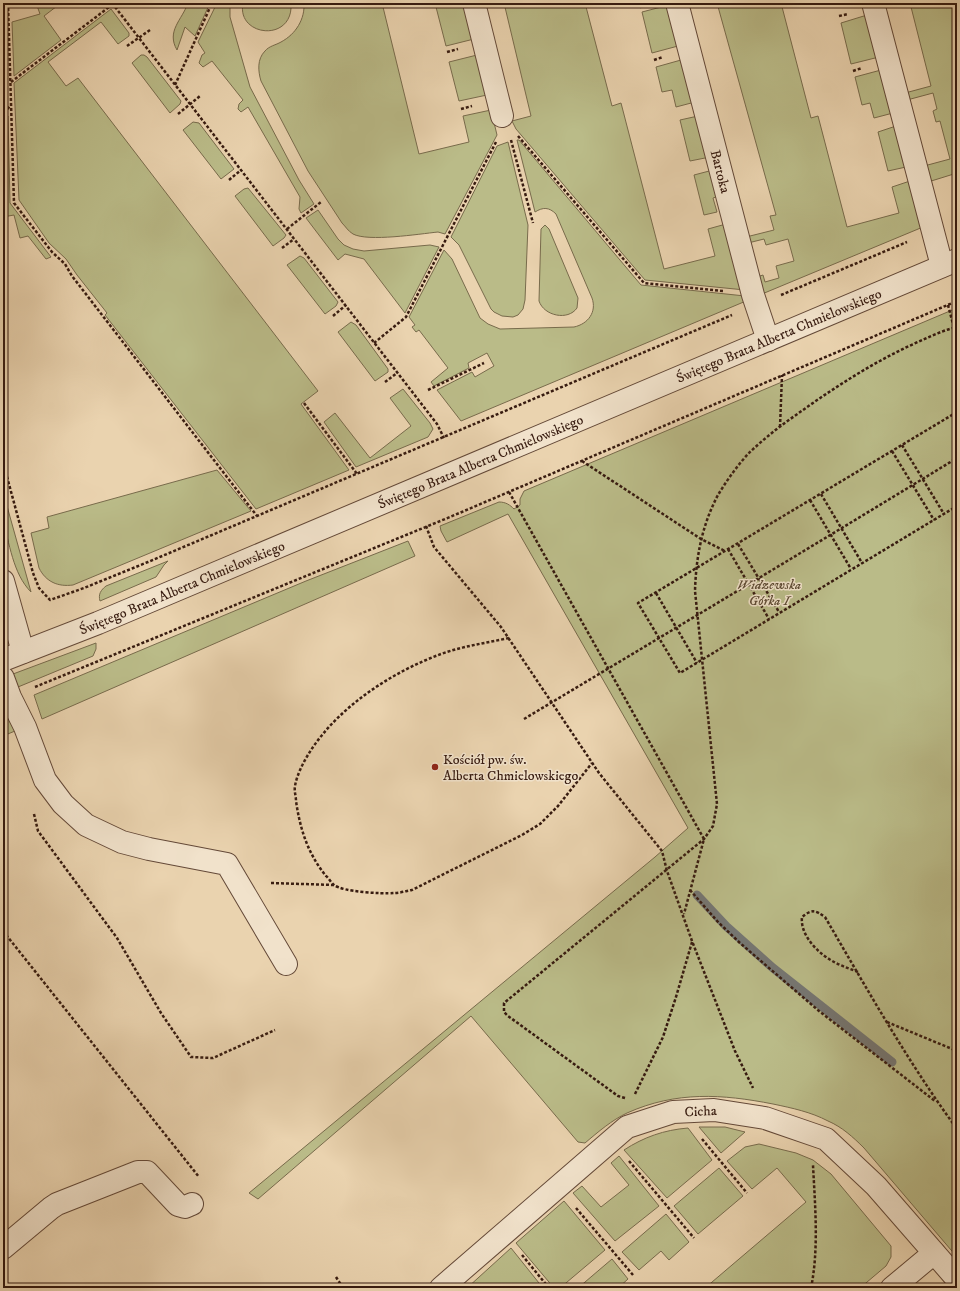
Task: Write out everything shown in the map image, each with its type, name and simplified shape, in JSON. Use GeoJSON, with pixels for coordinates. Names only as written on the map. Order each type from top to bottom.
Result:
{"type":"FeatureCollection","features":[{"type":"Feature","properties":{"kind":"street"},"geometry":{"type":"LineString","coordinates":[[474,3],[505,123]]}},
{"type":"Feature","properties":{"kind":"street","name":"Bartoka"},"geometry":{"type":"LineString","coordinates":[[677,3],[755,300],[768,340]]}},
{"type":"Feature","properties":{"kind":"street"},"geometry":{"type":"LineString","coordinates":[[873,3],[932,231],[950,263]]}},
{"type":"Feature","properties":{"kind":"street","name":"Świętego Brata Alberta Chmielowskiego"},"geometry":{"type":"LineString","coordinates":[[13,656],[98,623],[950,263]]}},
{"type":"Feature","properties":{"kind":"street"},"geometry":{"type":"LineString","coordinates":[[3,580],[13,656]]}},
{"type":"Feature","properties":{"kind":"street"},"geometry":{"type":"LineString","coordinates":[[7,688],[25,727],[45,780],[63,804],[86,825],[122,842],[227,864],[286,964]]}},
{"type":"Feature","properties":{"kind":"street","name":"Cicha"},"geometry":{"type":"LineString","coordinates":[[441,1288],[627,1127],[673,1112],[714,1110],[761,1118],[826,1139],[876,1186],[957,1279]]}},
{"type":"Feature","properties":{"kind":"street"},"geometry":{"type":"LineString","coordinates":[[3,1248],[57,1204],[138,1172],[147,1172],[178,1205],[185,1207],[192,1204]]}},
{"type":"Feature","properties":{"kind":"street"},"geometry":{"type":"LineString","coordinates":[[892,1288],[934,1252]]}},
{"type":"Feature","properties":{"kind":"path"},"geometry":{"type":"LineString","coordinates":[[8,3],[14,203],[52,252],[65,264],[72,276],[257,516]]}},
{"type":"Feature","properties":{"kind":"path"},"geometry":{"type":"LineString","coordinates":[[10,82],[112,3],[346,305],[436,424],[444,438]]}},
{"type":"Feature","properties":{"kind":"path"},"geometry":{"type":"LineString","coordinates":[[175,85],[212,3]]}},
{"type":"Feature","properties":{"kind":"path"},"geometry":{"type":"LineString","coordinates":[[640,7],[653,3]]}},
{"type":"Feature","properties":{"kind":"path"},"geometry":{"type":"LineString","coordinates":[[127,46],[150,30]]}},
{"type":"Feature","properties":{"kind":"path"},"geometry":{"type":"LineString","coordinates":[[178,114],[200,96]]}},
{"type":"Feature","properties":{"kind":"path"},"geometry":{"type":"LineString","coordinates":[[3,118],[11,105]]}},
{"type":"Feature","properties":{"kind":"path"},"geometry":{"type":"LineString","coordinates":[[505,123],[533,223]]}},
{"type":"Feature","properties":{"kind":"path"},"geometry":{"type":"LineString","coordinates":[[505,123],[517,134],[644,283],[745,293],[755,300]]}},
{"type":"Feature","properties":{"kind":"path"},"geometry":{"type":"LineString","coordinates":[[374,343],[406,317],[505,123]]}},
{"type":"Feature","properties":{"kind":"path"},"geometry":{"type":"LineString","coordinates":[[229,180],[241,170]]}},
{"type":"Feature","properties":{"kind":"path"},"geometry":{"type":"LineString","coordinates":[[287,229],[321,202]]}},
{"type":"Feature","properties":{"kind":"path"},"geometry":{"type":"LineString","coordinates":[[3,462],[33,573],[39,588],[50,600],[84,588],[444,438],[755,300],[932,231]]}},
{"type":"Feature","properties":{"kind":"path"},"geometry":{"type":"LineString","coordinates":[[282,248],[294,239]]}},
{"type":"Feature","properties":{"kind":"path"},"geometry":{"type":"LineString","coordinates":[[7,688],[119,654],[509,492],[957,301]]}},
{"type":"Feature","properties":{"kind":"path"},"geometry":{"type":"LineString","coordinates":[[333,316],[346,305]]}},
{"type":"Feature","properties":{"kind":"path"},"geometry":{"type":"LineString","coordinates":[[625,1098],[618,1096],[508,1016],[504,1012],[504,1003],[667,871],[704,839],[713,826],[717,804],[695,591],[696,569],[701,539],[709,515],[719,494],[750,452],[780,427],[826,393],[875,363],[933,335],[955,327],[948,305]]}},
{"type":"Feature","properties":{"kind":"path"},"geometry":{"type":"LineString","coordinates":[[428,390],[484,363]]}},
{"type":"Feature","properties":{"kind":"path"},"geometry":{"type":"LineString","coordinates":[[384,382],[397,373]]}},
{"type":"Feature","properties":{"kind":"path"},"geometry":{"type":"LineString","coordinates":[[780,427],[782,375]]}},
{"type":"Feature","properties":{"kind":"path"},"geometry":{"type":"LineString","coordinates":[[304,403],[357,474]]}},
{"type":"Feature","properties":{"kind":"path"},"geometry":{"type":"LineString","coordinates":[[957,412],[638,603],[680,673],[957,506]]}},
{"type":"Feature","properties":{"kind":"path"},"geometry":{"type":"LineString","coordinates":[[902,444],[944,514]]}},
{"type":"Feature","properties":{"kind":"path"},"geometry":{"type":"LineString","coordinates":[[892,452],[934,520]]}},
{"type":"Feature","properties":{"kind":"path"},"geometry":{"type":"LineString","coordinates":[[524,719],[957,458]]}},
{"type":"Feature","properties":{"kind":"path"},"geometry":{"type":"LineString","coordinates":[[582,460],[701,539],[727,550],[768,619]]}},
{"type":"Feature","properties":{"kind":"path"},"geometry":{"type":"LineString","coordinates":[[509,492],[704,839],[684,914]]}},
{"type":"Feature","properties":{"kind":"path"},"geometry":{"type":"LineString","coordinates":[[821,494],[862,563]]}},
{"type":"Feature","properties":{"kind":"path"},"geometry":{"type":"LineString","coordinates":[[810,500],[851,569]]}},
{"type":"Feature","properties":{"kind":"path"},"geometry":{"type":"LineString","coordinates":[[426,526],[434,547],[501,627],[599,773],[662,851],[667,871],[684,914],[692,941],[735,1051],[753,1087],[761,1118]]}},
{"type":"Feature","properties":{"kind":"path"},"geometry":{"type":"LineString","coordinates":[[738,544],[779,612]]}},
{"type":"Feature","properties":{"kind":"path"},"geometry":{"type":"LineString","coordinates":[[656,592],[697,663]]}},
{"type":"Feature","properties":{"kind":"path"},"geometry":{"type":"LineString","coordinates":[[335,886],[321,869],[307,845],[300,828],[295,787],[301,768],[311,750],[323,734],[344,713],[366,694],[388,679],[413,666],[442,654],[469,646],[509,638]]}},
{"type":"Feature","properties":{"kind":"path"},"geometry":{"type":"LineString","coordinates":[[237,882],[335,886],[353,891],[395,894],[412,890],[522,835],[540,824],[558,806],[592,763]]}},
{"type":"Feature","properties":{"kind":"path"},"geometry":{"type":"LineString","coordinates":[[34,810],[38,831],[117,938],[161,1013],[192,1057],[213,1058],[275,1030]]}},
{"type":"Feature","properties":{"kind":"path"},"geometry":{"type":"LineString","coordinates":[[690,890],[718,922],[740,943],[814,1006],[937,1102]]}},
{"type":"Feature","properties":{"kind":"path"},"geometry":{"type":"LineString","coordinates":[[858,972],[830,960],[817,950],[801,924],[802,917],[809,912],[816,911],[825,917],[858,972],[887,1022],[937,1102],[957,1129]]}},
{"type":"Feature","properties":{"kind":"path"},"geometry":{"type":"LineString","coordinates":[[3,931],[199,1178]]}},
{"type":"Feature","properties":{"kind":"path"},"geometry":{"type":"LineString","coordinates":[[633,1100],[663,1037],[692,941]]}},
{"type":"Feature","properties":{"kind":"path"},"geometry":{"type":"LineString","coordinates":[[887,1022],[957,1051]]}},
{"type":"Feature","properties":{"kind":"path"},"geometry":{"type":"LineString","coordinates":[[685,1111],[694,1128],[719,1161],[747,1193]]}},
{"type":"Feature","properties":{"kind":"path"},"geometry":{"type":"LineString","coordinates":[[611,1140],[694,1238]]}},
{"type":"Feature","properties":{"kind":"path"},"geometry":{"type":"LineString","coordinates":[[811,1288],[814,1272],[815,1213],[813,1160]]}},
{"type":"Feature","properties":{"kind":"path"},"geometry":{"type":"LineString","coordinates":[[558,1186],[633,1275]]}},
{"type":"Feature","properties":{"kind":"path"},"geometry":{"type":"LineString","coordinates":[[504,1233],[549,1288]]}},
{"type":"Feature","properties":{"kind":"path"},"geometry":{"type":"LineString","coordinates":[[336,1277],[343,1288]]}},
{"type":"Feature","properties":{"kind":"green space"},"geometry":{"type":"Polygon","coordinates":[[[36,3],[61,3],[44,16],[61,40],[14,76],[12,22],[40,14],[36,3]]]}},
{"type":"Feature","properties":{"kind":"green space"},"geometry":{"type":"Polygon","coordinates":[[[188,3],[210,3],[195,36],[185,27],[177,50],[173,37],[174,31],[188,3]]]}},
{"type":"Feature","properties":{"kind":"green space"},"geometry":{"type":"Polygon","coordinates":[[[217,3],[230,3],[230,17],[250,87],[299,180],[314,204],[301,213],[299,209],[300,197],[248,107],[241,112],[238,109],[239,104],[243,100],[212,61],[203,67],[199,63],[202,55],[205,53],[198,42],[217,3]]]}},
{"type":"Feature","properties":{"kind":"green space"},"geometry":{"type":"Polygon","coordinates":[[[243,3],[291,3],[290,16],[284,25],[275,30],[266,31],[256,28],[248,23],[243,14],[243,3]]]}},
{"type":"Feature","properties":{"kind":"green space"},"geometry":{"type":"Polygon","coordinates":[[[304,3],[382,3],[419,154],[469,142],[463,116],[491,110],[497,135],[445,234],[438,232],[407,236],[370,237],[353,234],[342,223],[308,171],[261,81],[259,73],[259,61],[262,54],[268,48],[291,35],[301,20],[304,3]]]}},
{"type":"Feature","properties":{"kind":"green space"},"geometry":{"type":"Polygon","coordinates":[[[451,3],[466,3],[474,39],[446,46],[436,7],[451,3]]]}},
{"type":"Feature","properties":{"kind":"green space"},"geometry":{"type":"Polygon","coordinates":[[[504,3],[585,3],[612,106],[621,103],[664,269],[715,256],[708,229],[726,224],[745,290],[645,280],[516,129],[512,121],[531,116],[504,3]]]}},
{"type":"Feature","properties":{"kind":"green space"},"geometry":{"type":"Polygon","coordinates":[[[717,3],[781,3],[811,118],[818,116],[847,227],[899,213],[892,187],[910,181],[923,227],[762,294],[757,277],[763,275],[765,282],[779,278],[776,266],[794,261],[788,239],[766,245],[764,239],[748,243],[746,237],[774,230],[770,216],[776,215],[717,3]]]}},
{"type":"Feature","properties":{"kind":"green space"},"geometry":{"type":"Polygon","coordinates":[[[910,3],[957,3],[957,173],[928,182],[924,166],[950,159],[940,121],[936,122],[933,111],[937,109],[933,93],[907,100],[905,93],[931,86],[910,3]]]}},
{"type":"Feature","properties":{"kind":"green space"},"geometry":{"type":"Polygon","coordinates":[[[667,6],[678,46],[652,53],[642,12],[667,6]]]}},
{"type":"Feature","properties":{"kind":"green space"},"geometry":{"type":"Polygon","coordinates":[[[111,9],[129,33],[129,36],[118,44],[101,22],[48,62],[66,86],[78,78],[318,391],[301,404],[349,470],[256,509],[105,315],[107,313],[66,259],[49,243],[19,200],[14,83],[111,9]]]}},
{"type":"Feature","properties":{"kind":"green space"},"geometry":{"type":"Polygon","coordinates":[[[867,15],[879,57],[851,64],[841,23],[867,15]]]}},
{"type":"Feature","properties":{"kind":"green space"},"geometry":{"type":"Polygon","coordinates":[[[141,55],[147,57],[181,101],[180,104],[170,113],[132,63],[141,55]]]}},
{"type":"Feature","properties":{"kind":"green space"},"geometry":{"type":"Polygon","coordinates":[[[477,55],[487,95],[459,101],[449,62],[477,55]]]}},
{"type":"Feature","properties":{"kind":"green space"},"geometry":{"type":"Polygon","coordinates":[[[681,60],[695,102],[676,107],[672,90],[662,92],[656,67],[681,60]]]}},
{"type":"Feature","properties":{"kind":"green space"},"geometry":{"type":"Polygon","coordinates":[[[881,70],[893,113],[874,118],[870,103],[862,105],[855,77],[881,70]]]}},
{"type":"Feature","properties":{"kind":"green space"},"geometry":{"type":"Polygon","coordinates":[[[8,116],[10,203],[51,257],[46,259],[28,236],[20,238],[14,215],[3,217],[3,124],[8,116]]]}},
{"type":"Feature","properties":{"kind":"green space"},"geometry":{"type":"Polygon","coordinates":[[[698,116],[710,157],[690,161],[680,120],[698,116]]]}},
{"type":"Feature","properties":{"kind":"green space"},"geometry":{"type":"Polygon","coordinates":[[[193,122],[199,123],[234,169],[221,179],[183,130],[193,122]]]}},
{"type":"Feature","properties":{"kind":"green space"},"geometry":{"type":"Polygon","coordinates":[[[896,126],[906,167],[888,171],[878,132],[896,126]]]}},
{"type":"Feature","properties":{"kind":"green space"},"geometry":{"type":"Polygon","coordinates":[[[517,140],[519,140],[641,285],[745,296],[746,301],[461,421],[437,390],[472,372],[475,377],[494,366],[487,353],[468,363],[469,368],[434,386],[431,382],[448,368],[419,330],[416,332],[412,327],[415,325],[409,317],[444,250],[452,259],[480,318],[488,324],[500,329],[574,327],[583,323],[590,317],[593,308],[592,298],[556,214],[546,208],[535,212],[517,140]]]}},
{"type":"Feature","properties":{"kind":"green space"},"geometry":{"type":"Polygon","coordinates":[[[508,142],[528,225],[525,300],[523,309],[518,315],[513,317],[502,316],[491,309],[459,245],[451,237],[497,146],[508,142]]]}},
{"type":"Feature","properties":{"kind":"green space"},"geometry":{"type":"Polygon","coordinates":[[[713,170],[719,196],[713,198],[717,212],[704,215],[694,175],[713,170]]]}},
{"type":"Feature","properties":{"kind":"green space"},"geometry":{"type":"Polygon","coordinates":[[[248,188],[286,235],[273,246],[235,196],[244,189],[248,188]]]}},
{"type":"Feature","properties":{"kind":"green space"},"geometry":{"type":"Polygon","coordinates":[[[318,210],[338,239],[344,245],[353,249],[364,251],[430,245],[439,247],[405,313],[364,259],[345,254],[338,260],[306,218],[318,210]]]}},
{"type":"Feature","properties":{"kind":"green space"},"geometry":{"type":"Polygon","coordinates":[[[545,225],[549,229],[578,298],[577,308],[568,314],[556,315],[551,313],[542,306],[539,301],[541,229],[545,225]]]}},
{"type":"Feature","properties":{"kind":"green space"},"geometry":{"type":"Polygon","coordinates":[[[300,256],[304,258],[338,302],[336,306],[325,314],[287,265],[300,256]]]}},
{"type":"Feature","properties":{"kind":"green space","name":"Widzewska Górka I"},"geometry":{"type":"Polygon","coordinates":[[[957,308],[957,1257],[856,1140],[843,1129],[815,1115],[773,1104],[736,1098],[699,1096],[681,1098],[645,1106],[627,1113],[585,1143],[578,1142],[471,1016],[258,1199],[249,1193],[655,857],[688,828],[508,514],[447,542],[440,526],[499,502],[508,504],[514,509],[520,505],[520,499],[524,491],[957,308]]]}},
{"type":"Feature","properties":{"kind":"green space"},"geometry":{"type":"Polygon","coordinates":[[[351,322],[356,325],[388,369],[388,372],[375,381],[338,332],[351,322]]]}},
{"type":"Feature","properties":{"kind":"green space"},"geometry":{"type":"Polygon","coordinates":[[[403,389],[433,429],[428,437],[356,467],[324,422],[335,413],[370,458],[411,426],[390,398],[403,389]]]}},
{"type":"Feature","properties":{"kind":"green space"},"geometry":{"type":"Polygon","coordinates":[[[217,470],[251,511],[73,585],[57,584],[49,580],[39,568],[31,533],[49,528],[47,517],[217,470]]]}},
{"type":"Feature","properties":{"kind":"green space"},"geometry":{"type":"Polygon","coordinates":[[[7,506],[31,592],[20,576],[12,557],[3,519],[3,513],[7,506]]]}},
{"type":"Feature","properties":{"kind":"green space"},"geometry":{"type":"Polygon","coordinates":[[[408,541],[415,556],[42,719],[34,695],[306,581],[408,541]]]}},
{"type":"Feature","properties":{"kind":"green space"},"geometry":{"type":"Polygon","coordinates":[[[168,561],[156,577],[100,601],[100,592],[106,586],[168,561]]]}},
{"type":"Feature","properties":{"kind":"green space"},"geometry":{"type":"Polygon","coordinates":[[[96,643],[96,649],[93,656],[18,687],[13,674],[96,643]]]}},
{"type":"Feature","properties":{"kind":"green space"},"geometry":{"type":"Polygon","coordinates":[[[3,705],[15,731],[3,736],[3,705]]]}},
{"type":"Feature","properties":{"kind":"green space"},"geometry":{"type":"Polygon","coordinates":[[[699,1127],[725,1127],[745,1132],[721,1153],[699,1127]]]}},
{"type":"Feature","properties":{"kind":"green space"},"geometry":{"type":"Polygon","coordinates":[[[688,1128],[712,1160],[667,1198],[624,1150],[639,1141],[654,1135],[671,1130],[688,1128]]]}},
{"type":"Feature","properties":{"kind":"green space"},"geometry":{"type":"Polygon","coordinates":[[[759,1144],[796,1153],[813,1160],[831,1174],[891,1246],[891,1257],[886,1266],[860,1288],[705,1288],[806,1202],[777,1168],[752,1189],[727,1161],[745,1147],[759,1144]]]}},
{"type":"Feature","properties":{"kind":"green space"},"geometry":{"type":"Polygon","coordinates":[[[619,1156],[659,1206],[615,1241],[573,1193],[582,1186],[601,1207],[629,1185],[611,1163],[619,1156]]]}},
{"type":"Feature","properties":{"kind":"green space"},"geometry":{"type":"Polygon","coordinates":[[[719,1168],[743,1196],[698,1234],[674,1206],[719,1168]]]}},
{"type":"Feature","properties":{"kind":"green space"},"geometry":{"type":"Polygon","coordinates":[[[564,1201],[605,1250],[560,1288],[554,1288],[516,1243],[564,1201]]]}},
{"type":"Feature","properties":{"kind":"green space"},"geometry":{"type":"Polygon","coordinates":[[[666,1214],[689,1242],[669,1260],[661,1251],[639,1270],[622,1252],[666,1214]]]}},
{"type":"Feature","properties":{"kind":"green space"},"geometry":{"type":"Polygon","coordinates":[[[511,1248],[543,1288],[467,1288],[511,1248]]]}},
{"type":"Feature","properties":{"kind":"green space"},"geometry":{"type":"Polygon","coordinates":[[[612,1259],[628,1279],[618,1288],[578,1288],[612,1259]]]}},
{"type":"Feature","properties":{"kind":"waterway"},"geometry":{"type":"LineString","coordinates":[[697,895],[726,926],[773,968],[892,1062]]}},
{"type":"Feature","properties":{"kind":"place","name":"Kościół pw. św. Alberta Chmielowskiego"},"geometry":{"type":"Point","coordinates":[435,767]}}]}
